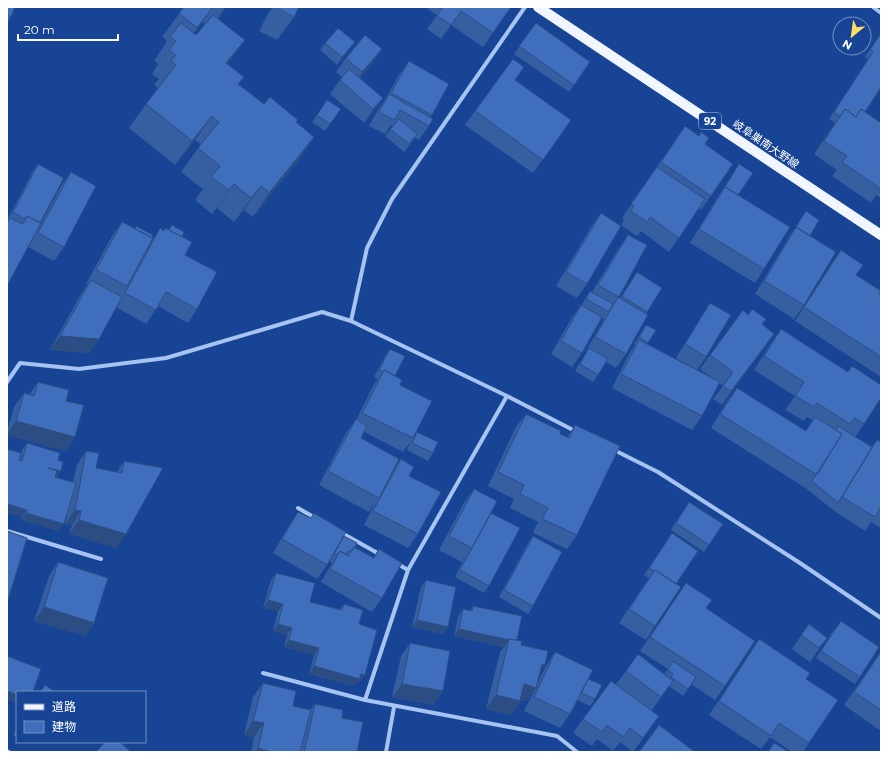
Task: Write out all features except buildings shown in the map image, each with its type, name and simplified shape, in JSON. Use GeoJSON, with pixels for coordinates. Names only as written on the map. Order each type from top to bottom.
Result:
{"type":"FeatureCollection","features":[{"type":"Feature","properties":{"kind":"main road","name":"岐阜巣南大野線"},"geometry":{"type":"LineString","coordinates":[[538,7],[881,235]]}},
{"type":"Feature","properties":{"kind":"street"},"geometry":{"type":"LineString","coordinates":[[351,321],[367,248],[392,198],[526,7]]}},
{"type":"Feature","properties":{"kind":"street"},"geometry":{"type":"LineString","coordinates":[[873,7],[881,13]]}},
{"type":"Feature","properties":{"kind":"street"},"geometry":{"type":"LineString","coordinates":[[7,382],[20,363],[79,369],[166,358],[322,312],[351,321],[582,434]]}},
{"type":"Feature","properties":{"kind":"street"},"geometry":{"type":"LineString","coordinates":[[365,700],[408,570],[507,396]]}},
{"type":"Feature","properties":{"kind":"street"},"geometry":{"type":"LineString","coordinates":[[610,448],[658,472],[794,559],[881,618]]}},
{"type":"Feature","properties":{"kind":"street"},"geometry":{"type":"LineString","coordinates":[[298,508],[319,520]]}},
{"type":"Feature","properties":{"kind":"street"},"geometry":{"type":"LineString","coordinates":[[332,528],[387,558]]}},
{"type":"Feature","properties":{"kind":"street"},"geometry":{"type":"LineString","coordinates":[[7,531],[101,559]]}},
{"type":"Feature","properties":{"kind":"street"},"geometry":{"type":"LineString","coordinates":[[394,562],[408,570]]}},
{"type":"Feature","properties":{"kind":"street"},"geometry":{"type":"LineString","coordinates":[[264,673],[394,707],[557,736],[577,752]]}},
{"type":"Feature","properties":{"kind":"street"},"geometry":{"type":"LineString","coordinates":[[386,752],[394,707]]}}]}
